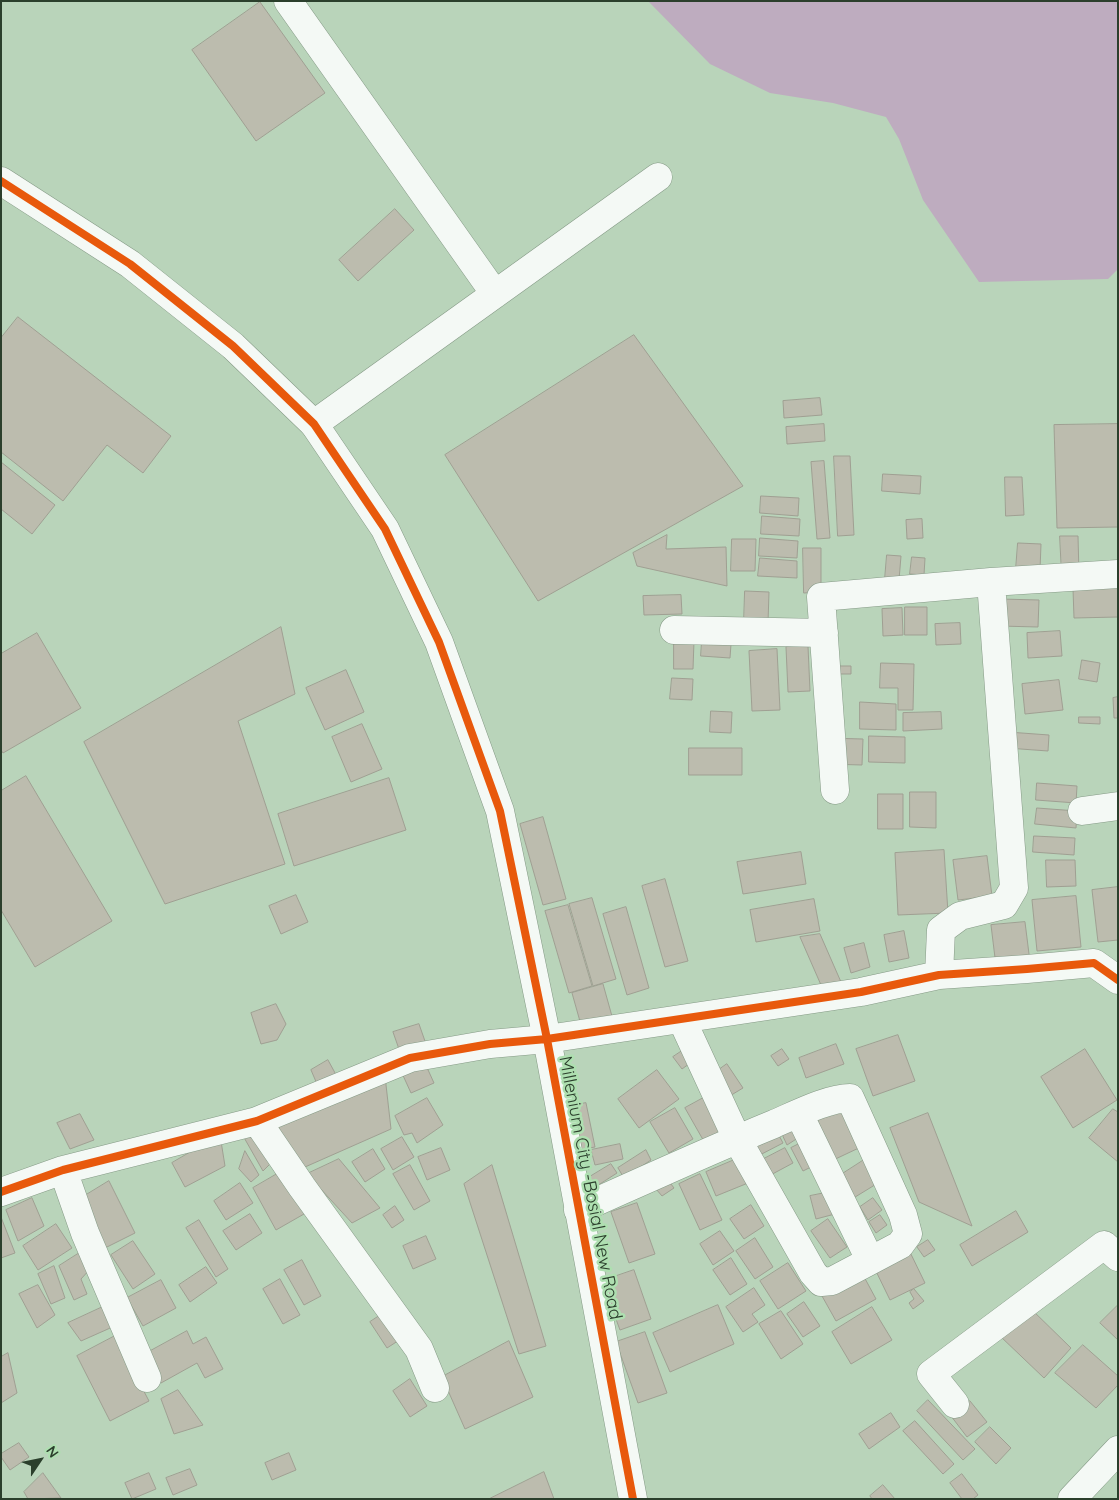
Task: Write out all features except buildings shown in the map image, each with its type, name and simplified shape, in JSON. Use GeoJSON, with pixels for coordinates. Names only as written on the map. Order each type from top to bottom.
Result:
{"type":"FeatureCollection","features":[{"type":"Feature","properties":{"kind":"street"},"geometry":{"type":"LineString","coordinates":[[288,1],[494,294]]}},
{"type":"Feature","properties":{"kind":"street"},"geometry":{"type":"LineString","coordinates":[[314,424],[658,177]]}},
{"type":"Feature","properties":{"kind":"street","name":"Millenium City -Bosial New Road"},"geometry":{"type":"LineString","coordinates":[[3,182],[130,264],[233,346],[314,424],[385,530],[438,642],[500,811],[547,1039],[634,1499]]}},
{"type":"Feature","properties":{"kind":"street"},"geometry":{"type":"LineString","coordinates":[[835,790],[821,597],[991,582],[1118,574]]}},
{"type":"Feature","properties":{"kind":"street"},"geometry":{"type":"LineString","coordinates":[[938,975],[941,930],[960,916],[1004,905],[1014,888],[991,582]]}},
{"type":"Feature","properties":{"kind":"street"},"geometry":{"type":"LineString","coordinates":[[674,630],[824,633]]}},
{"type":"Feature","properties":{"kind":"street"},"geometry":{"type":"LineString","coordinates":[[1082,811],[1118,806]]}},
{"type":"Feature","properties":{"kind":"street"},"geometry":{"type":"LineString","coordinates":[[1,1192],[63,1170],[257,1121],[410,1058],[490,1044],[547,1039],[861,992],[938,975],[1094,963],[1118,980]]}},
{"type":"Feature","properties":{"kind":"street"},"geometry":{"type":"LineString","coordinates":[[578,1210],[737,1139],[840,1098],[850,1098],[903,1216],[908,1234],[900,1245],[832,1282],[821,1282],[813,1273],[737,1139],[682,1020]]}},
{"type":"Feature","properties":{"kind":"street"},"geometry":{"type":"LineString","coordinates":[[799,1114],[870,1260]]}},
{"type":"Feature","properties":{"kind":"street"},"geometry":{"type":"LineString","coordinates":[[257,1121],[302,1187],[419,1349],[435,1388]]}},
{"type":"Feature","properties":{"kind":"street"},"geometry":{"type":"LineString","coordinates":[[63,1170],[85,1233],[147,1378]]}},
{"type":"Feature","properties":{"kind":"street"},"geometry":{"type":"LineString","coordinates":[[954,1404],[931,1374],[1104,1245],[1118,1256]]}},
{"type":"Feature","properties":{"kind":"street"},"geometry":{"type":"LineString","coordinates":[[1072,1499],[1118,1450]]}},
{"type":"Feature","properties":{"kind":"shaded area"},"geometry":{"type":"Polygon","coordinates":[[[648,1],[1118,1],[1118,269],[1108,279],[979,282],[923,200],[899,139],[886,117],[833,103],[770,93],[710,64],[648,1]]]}},
{"type":"Feature","properties":{"kind":"cycle path"},"geometry":{"type":"LineString","coordinates":[[1,181],[130,264],[233,346],[314,424],[385,529],[439,642],[500,811],[547,1039],[633,1499]]}},
{"type":"Feature","properties":{"kind":"cycle path"},"geometry":{"type":"LineString","coordinates":[[1,1192],[63,1170],[257,1121],[410,1058],[490,1044],[547,1039],[861,992],[939,975],[1094,963],[1118,980]]}}]}
